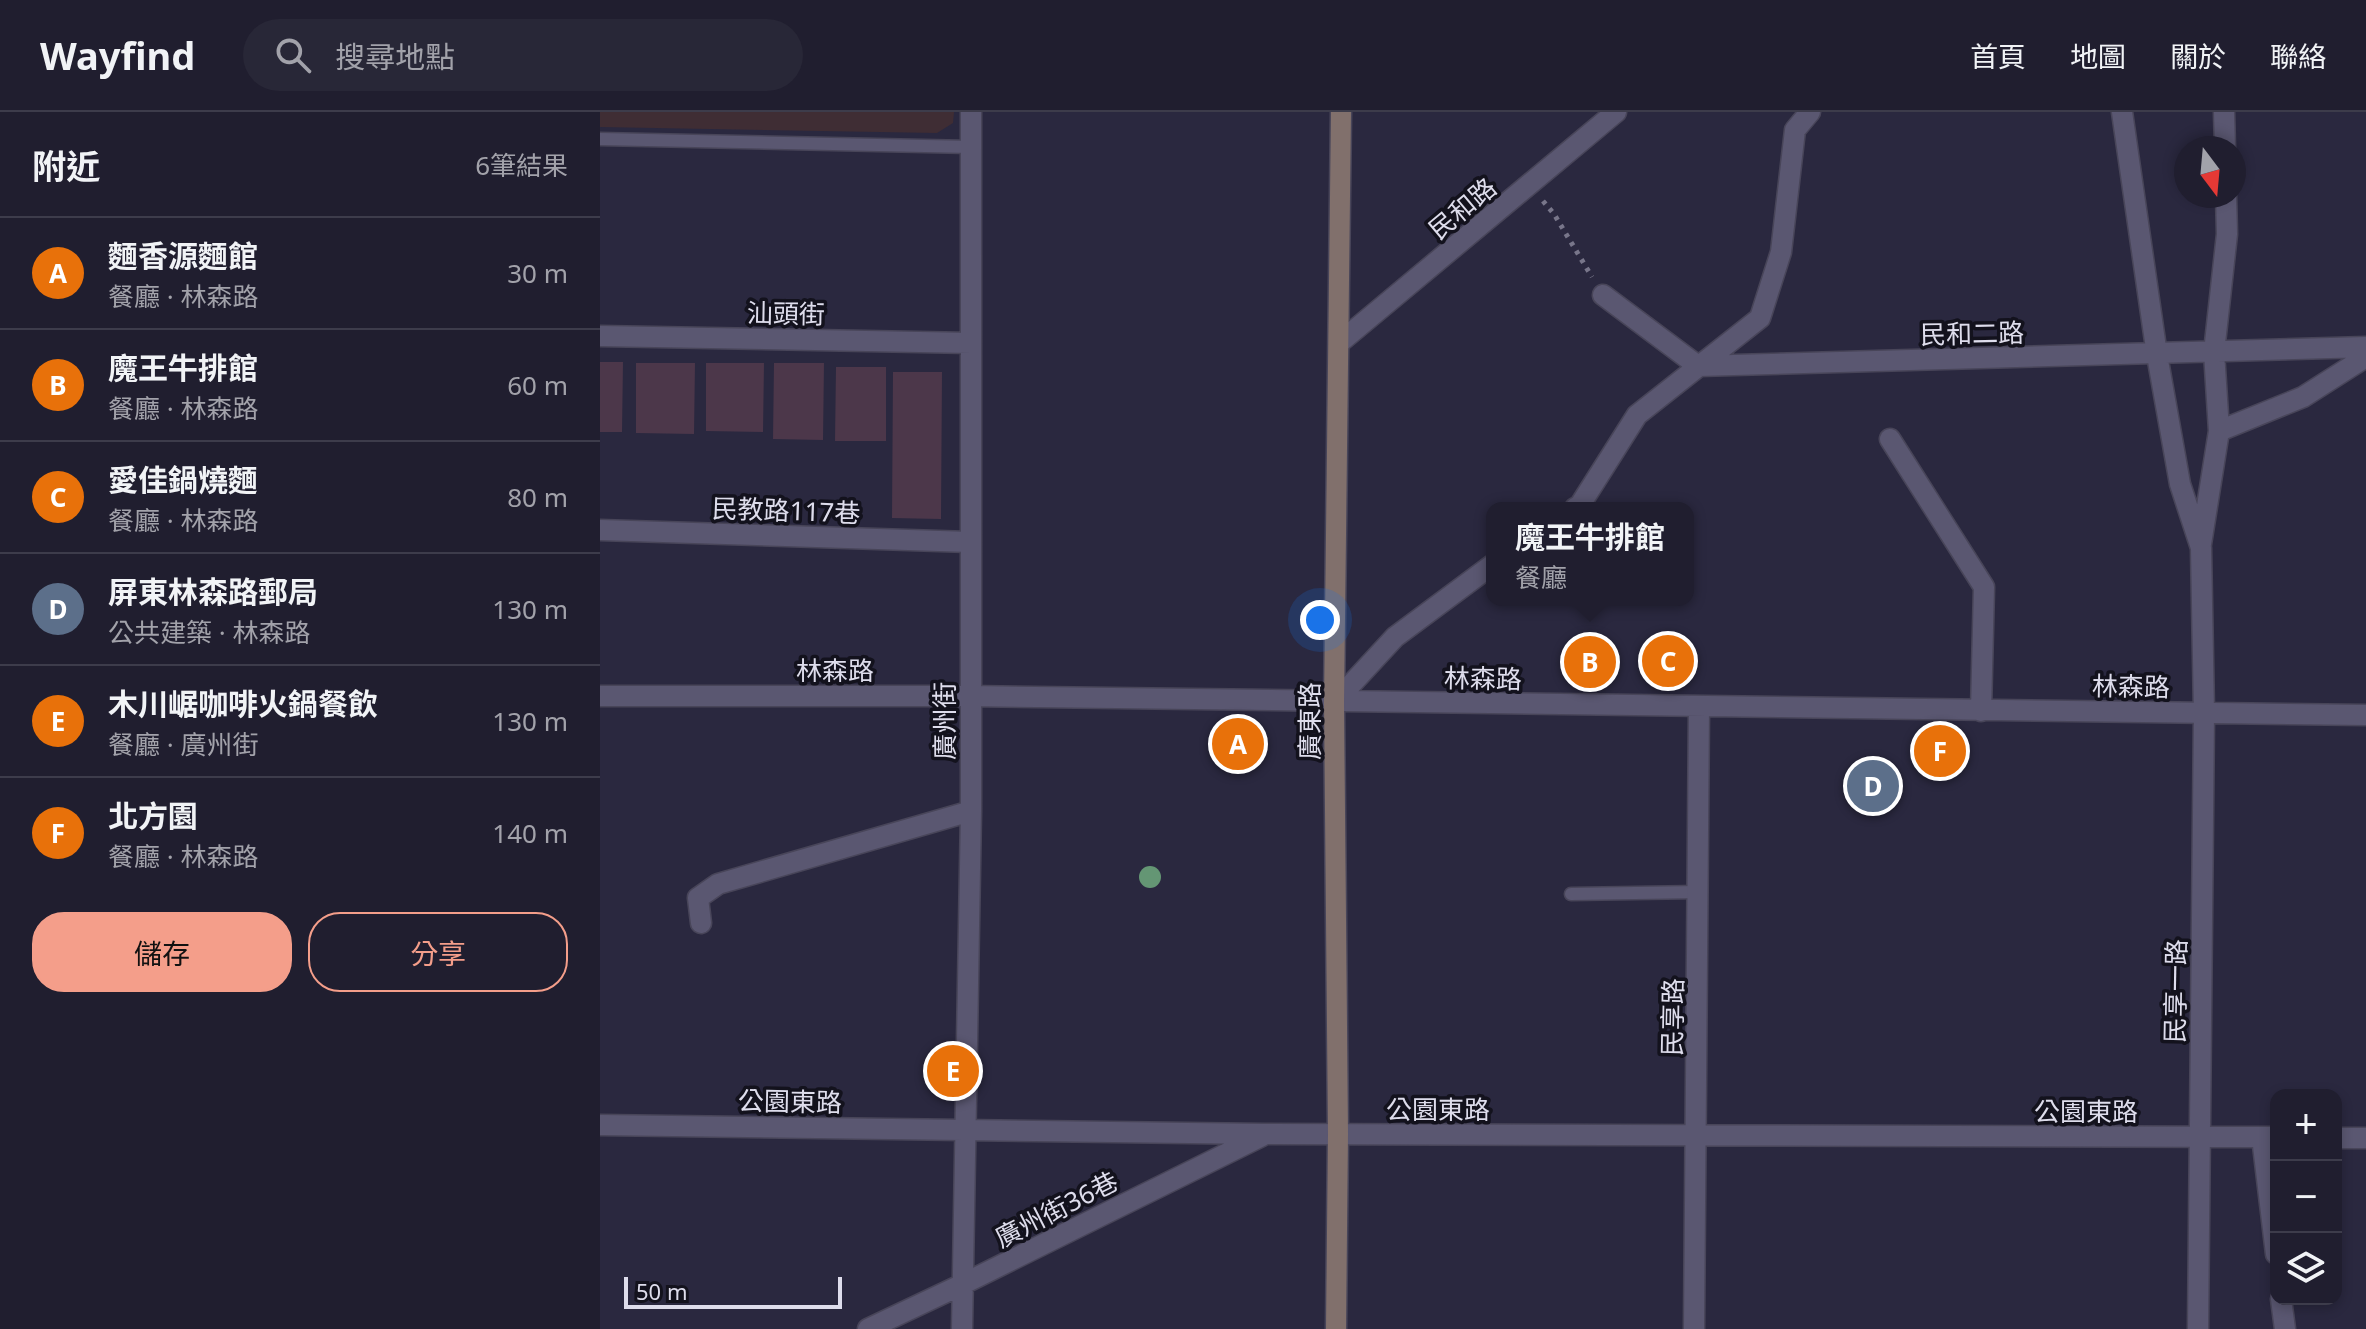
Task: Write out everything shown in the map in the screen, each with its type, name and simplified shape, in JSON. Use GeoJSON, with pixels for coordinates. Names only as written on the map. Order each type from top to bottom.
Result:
{"type":"FeatureCollection","features":[{"type":"Feature","properties":{"kind":"street","name":"廣州街"},"geometry":{"type":"LineString","coordinates":[[962,1329],[971,811],[971,112]]}},
{"type":"Feature","properties":{"kind":"street","name":"廣東路"},"geometry":{"type":"LineString","coordinates":[[1336,1329],[1338,1134],[1334,703],[1341,112]]}},
{"type":"Feature","properties":{"kind":"street","name":"民和路"},"geometry":{"type":"LineString","coordinates":[[1339,343],[1616,112]]}},
{"type":"Feature","properties":{"kind":"street"},"geometry":{"type":"LineString","coordinates":[[1582,502],[1637,415],[1760,318],[1781,252],[1795,130],[1810,112]]}},
{"type":"Feature","properties":{"kind":"street"},"geometry":{"type":"LineString","coordinates":[[2122,112],[2157,355],[2180,484],[2201,548]]}},
{"type":"Feature","properties":{"kind":"street"},"geometry":{"type":"LineString","coordinates":[[2224,112],[2225,136]]}},
{"type":"Feature","properties":{"kind":"street"},"geometry":{"type":"LineString","coordinates":[[2201,548],[2219,431],[2214,352],[2227,234],[2226,208]]}},
{"type":"Feature","properties":{"kind":"street"},"geometry":{"type":"LineString","coordinates":[[1603,295],[1698,366]]}},
{"type":"Feature","properties":{"kind":"street","name":"汕頭街"},"geometry":{"type":"LineString","coordinates":[[600,336],[971,343]]}},
{"type":"Feature","properties":{"kind":"street","name":"民和二路"},"geometry":{"type":"LineString","coordinates":[[1698,366],[2366,347]]}},
{"type":"Feature","properties":{"kind":"street"},"geometry":{"type":"LineString","coordinates":[[2219,431],[2303,397],[2366,357]]}},
{"type":"Feature","properties":{"kind":"street"},"geometry":{"type":"LineString","coordinates":[[1890,439],[1984,587],[1981,711]]}},
{"type":"Feature","properties":{"kind":"street","name":"民教路117巷"},"geometry":{"type":"LineString","coordinates":[[600,530],[970,542]]}},
{"type":"Feature","properties":{"kind":"street","name":"民享一路"},"geometry":{"type":"LineString","coordinates":[[2198,1329],[2204,713],[2201,548]]}},
{"type":"Feature","properties":{"kind":"street"},"geometry":{"type":"LineString","coordinates":[[1334,703],[1395,637],[1486,569]]}},
{"type":"Feature","properties":{"kind":"street","name":"林森路"},"geometry":{"type":"LineString","coordinates":[[600,696],[970,696],[2366,715]]}},
{"type":"Feature","properties":{"kind":"street","name":"民享路"},"geometry":{"type":"LineString","coordinates":[[1694,1329],[1699,706]]}},
{"type":"Feature","properties":{"kind":"street"},"geometry":{"type":"LineString","coordinates":[[701,923],[698,898],[718,884],[971,811]]}},
{"type":"Feature","properties":{"kind":"street","name":"公園東路"},"geometry":{"type":"LineString","coordinates":[[600,1125],[1265,1134],[2269,1137]]}},
{"type":"Feature","properties":{"kind":"street","name":"廣州街36巷"},"geometry":{"type":"LineString","coordinates":[[868,1329],[1265,1134]]}},
{"type":"Feature","properties":{"kind":"street"},"geometry":{"type":"LineString","coordinates":[[2269,1137],[2275,1233]]}},
{"type":"Feature","properties":{"kind":"street"},"geometry":{"type":"LineString","coordinates":[[2342,1138],[2366,1138]]}},
{"type":"Feature","properties":{"kind":"street"},"geometry":{"type":"LineString","coordinates":[[2282,1305],[2285,1329]]}},
{"type":"Feature","properties":{"kind":"lane"},"geometry":{"type":"LineString","coordinates":[[600,139],[971,147]]}},
{"type":"Feature","properties":{"kind":"lane"},"geometry":{"type":"LineString","coordinates":[[1571,894],[1699,892]]}},
{"type":"Feature","properties":{"kind":"path"},"geometry":{"type":"LineString","coordinates":[[1530,185],[1554,214],[1603,295]]}},
{"type":"Feature","properties":{"kind":"shaded area"},"geometry":{"type":"Polygon","coordinates":[[[600,112],[954,112],[953,123],[937,133],[600,127],[600,112]]]}},
{"type":"Feature","properties":{"kind":"building"},"geometry":{"type":"Polygon","coordinates":[[[600,362],[623,362],[622,432],[600,432],[600,362]]]}},
{"type":"Feature","properties":{"kind":"building"},"geometry":{"type":"Polygon","coordinates":[[[636,363],[695,363],[694,434],[636,433],[636,363]]]}},
{"type":"Feature","properties":{"kind":"building"},"geometry":{"type":"Polygon","coordinates":[[[706,363],[764,363],[763,432],[706,431],[706,363]]]}},
{"type":"Feature","properties":{"kind":"building"},"geometry":{"type":"Polygon","coordinates":[[[774,363],[824,363],[823,440],[773,439],[774,363]]]}},
{"type":"Feature","properties":{"kind":"building"},"geometry":{"type":"Polygon","coordinates":[[[836,367],[886,367],[886,441],[835,441],[836,367]]]}},
{"type":"Feature","properties":{"kind":"building"},"geometry":{"type":"Polygon","coordinates":[[[893,372],[942,372],[941,519],[892,518],[893,372]]]}},
{"type":"Feature","properties":{"kind":"place","name":"愛佳鍋燒麵"},"geometry":{"type":"Point","coordinates":[1668,661]}},
{"type":"Feature","properties":{"kind":"place","name":"魔王牛排館"},"geometry":{"type":"Point","coordinates":[1590,662]}},
{"type":"Feature","properties":{"kind":"place","name":"麵香源麵館"},"geometry":{"type":"Point","coordinates":[1238,744]}},
{"type":"Feature","properties":{"kind":"place","name":"北方園"},"geometry":{"type":"Point","coordinates":[1940,751]}},
{"type":"Feature","properties":{"kind":"place","name":"屏東林森路郵局"},"geometry":{"type":"Point","coordinates":[1873,786]}},
{"type":"Feature","properties":{"kind":"place","name":"木川崌咖啡火鍋餐飲"},"geometry":{"type":"Point","coordinates":[953,1071]}}]}
